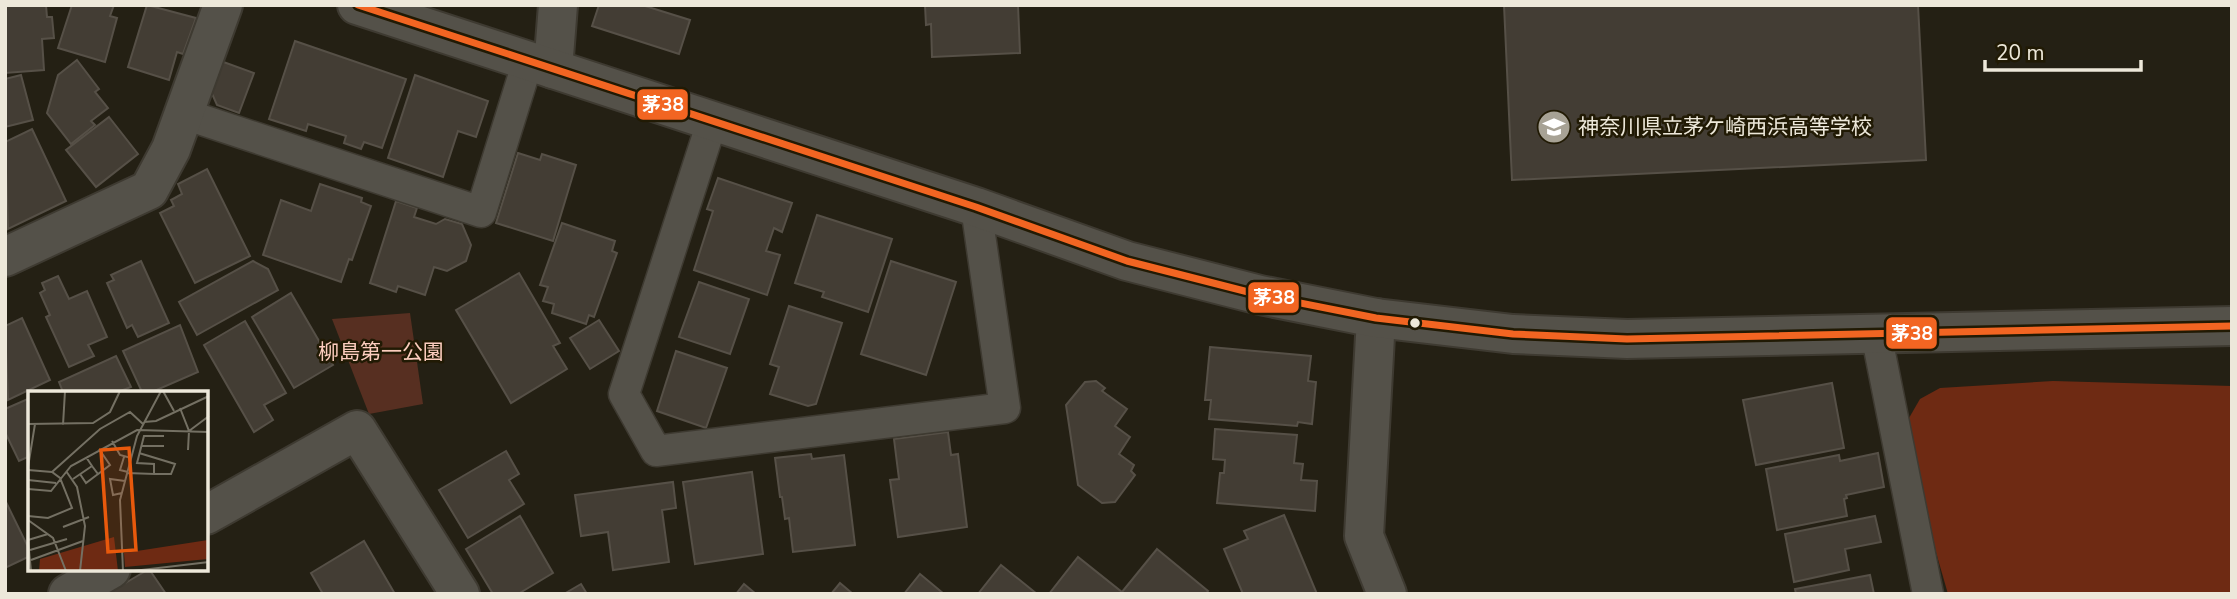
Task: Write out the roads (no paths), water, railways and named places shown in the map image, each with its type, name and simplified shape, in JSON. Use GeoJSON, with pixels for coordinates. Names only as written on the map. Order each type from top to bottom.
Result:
{"type":"FeatureCollection","features":[{"type":"Feature","properties":{"kind":"street"},"geometry":{"type":"LineString","coordinates":[[5,257],[149,190],[171,149],[223,5]]}},
{"type":"Feature","properties":{"kind":"street"},"geometry":{"type":"LineString","coordinates":[[357,5],[976,207],[1127,261],[1260,295],[1376,318],[1513,334],[1628,339],[2232,326]]}},
{"type":"Feature","properties":{"kind":"street"},"geometry":{"type":"LineString","coordinates":[[540,65],[558,5]]}},
{"type":"Feature","properties":{"kind":"street"},"geometry":{"type":"LineString","coordinates":[[1376,318],[1364,537],[1387,594]]}},
{"type":"Feature","properties":{"kind":"street"},"geometry":{"type":"LineString","coordinates":[[208,514],[357,430],[460,594]]}},
{"type":"Feature","properties":{"kind":"street"},"geometry":{"type":"LineString","coordinates":[[68,594],[108,571]]}},
{"type":"Feature","properties":{"kind":"lane"},"geometry":{"type":"LineString","coordinates":[[184,114],[481,212],[540,65]]}},
{"type":"Feature","properties":{"kind":"lane"},"geometry":{"type":"LineString","coordinates":[[712,122],[624,394],[656,451],[1005,408],[976,207]]}},
{"type":"Feature","properties":{"kind":"lane"},"geometry":{"type":"LineString","coordinates":[[1876,333],[1928,594]]}},
{"type":"Feature","properties":{"kind":"place","name":"神奈川県立茅ケ崎西浜高等学校"},"geometry":{"type":"Point","coordinates":[1554,127]}},
{"type":"Feature","properties":{"kind":"park label","name":"柳島第一公園"},"geometry":{"type":"Point","coordinates":[381,352]}}]}
